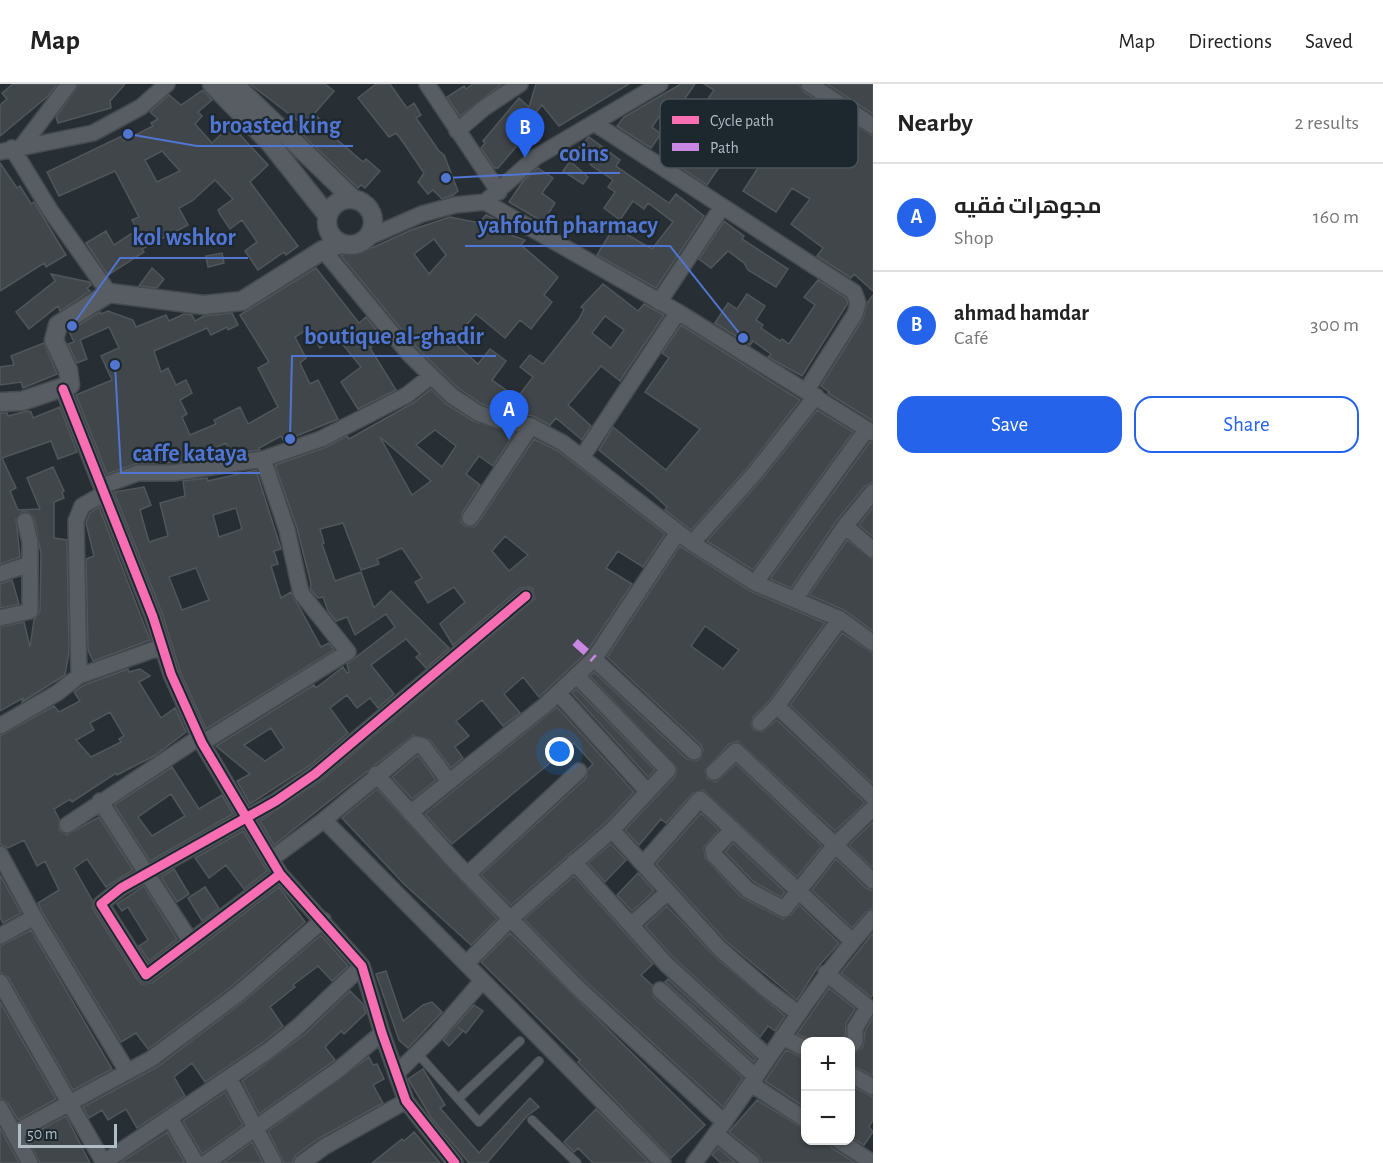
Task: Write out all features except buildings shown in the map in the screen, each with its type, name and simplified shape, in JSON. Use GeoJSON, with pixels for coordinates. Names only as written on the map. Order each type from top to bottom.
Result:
{"type":"FeatureCollection","features":[{"type":"Feature","properties":{"kind":"street"},"geometry":{"type":"LineString","coordinates":[[7,150],[69,84]]}},
{"type":"Feature","properties":{"kind":"street"},"geometry":{"type":"LineString","coordinates":[[7,150],[93,133],[141,108],[167,84]]}},
{"type":"Feature","properties":{"kind":"street"},"geometry":{"type":"LineString","coordinates":[[212,84],[270,143],[328,216],[330,234],[341,244]]}},
{"type":"Feature","properties":{"kind":"street"},"geometry":{"type":"LineString","coordinates":[[234,84],[353,199]]}},
{"type":"Feature","properties":{"kind":"street"},"geometry":{"type":"LineString","coordinates":[[427,84],[499,192]]}},
{"type":"Feature","properties":{"kind":"street"},"geometry":{"type":"LineString","coordinates":[[457,131],[484,108],[520,84]]}},
{"type":"Feature","properties":{"kind":"street"},"geometry":{"type":"LineString","coordinates":[[0,402],[22,401],[70,385],[71,380],[54,339],[58,325],[109,293],[196,304],[242,301],[323,250],[341,244],[355,245],[422,214],[455,205],[485,202],[536,158],[660,84]]}},
{"type":"Feature","properties":{"kind":"street"},"geometry":{"type":"LineString","coordinates":[[809,84],[832,99]]}},
{"type":"Feature","properties":{"kind":"street"},"geometry":{"type":"LineString","coordinates":[[858,116],[873,126]]}},
{"type":"Feature","properties":{"kind":"street"},"geometry":{"type":"LineString","coordinates":[[594,123],[660,166]]}},
{"type":"Feature","properties":{"kind":"street"},"geometry":{"type":"LineString","coordinates":[[7,150],[109,293]]}},
{"type":"Feature","properties":{"kind":"street"},"geometry":{"type":"LineString","coordinates":[[663,168],[854,292],[858,303],[855,314],[811,394],[755,472],[692,543]]}},
{"type":"Feature","properties":{"kind":"street"},"geometry":{"type":"LineString","coordinates":[[328,216],[339,202],[353,199],[360,201],[370,211],[373,225],[367,238]]}},
{"type":"Feature","properties":{"kind":"street"},"geometry":{"type":"LineString","coordinates":[[485,202],[678,312],[870,431],[755,584]]}},
{"type":"Feature","properties":{"kind":"street"},"geometry":{"type":"LineString","coordinates":[[659,302],[722,207]]}},
{"type":"Feature","properties":{"kind":"street"},"geometry":{"type":"LineString","coordinates":[[323,250],[431,376],[452,396],[478,413],[497,420],[531,426],[563,443],[692,543],[755,584],[840,619],[873,643]]}},
{"type":"Feature","properties":{"kind":"street"},"geometry":{"type":"LineString","coordinates":[[582,457],[678,312]]}},
{"type":"Feature","properties":{"kind":"street"},"geometry":{"type":"LineString","coordinates":[[79,676],[76,521],[82,506],[103,490],[138,473],[173,473],[263,459],[321,439],[407,395],[431,376]]}},
{"type":"Feature","properties":{"kind":"street"},"geometry":{"type":"LineString","coordinates":[[63,389],[153,617],[161,647],[201,740],[248,816],[280,874],[362,966],[406,1101],[455,1163]]}},
{"type":"Feature","properties":{"kind":"street"},"geometry":{"type":"LineString","coordinates":[[470,518],[531,426]]}},
{"type":"Feature","properties":{"kind":"street"},"geometry":{"type":"LineString","coordinates":[[67,825],[100,801],[348,652],[301,593],[286,530],[263,459]]}},
{"type":"Feature","properties":{"kind":"street"},"geometry":{"type":"LineString","coordinates":[[795,599],[845,526],[873,492]]}},
{"type":"Feature","properties":{"kind":"street"},"geometry":{"type":"LineString","coordinates":[[0,618],[30,611],[30,542],[25,521]]}},
{"type":"Feature","properties":{"kind":"street"},"geometry":{"type":"LineString","coordinates":[[845,526],[873,550]]}},
{"type":"Feature","properties":{"kind":"street"},"geometry":{"type":"LineString","coordinates":[[410,813],[448,780],[544,706],[594,659],[678,532]]}},
{"type":"Feature","properties":{"kind":"street"},"geometry":{"type":"LineString","coordinates":[[0,574],[30,564]]}},
{"type":"Feature","properties":{"kind":"street"},"geometry":{"type":"LineString","coordinates":[[280,874],[150,974],[143,973],[101,904],[121,888],[148,875],[276,801],[315,774],[526,596]]}},
{"type":"Feature","properties":{"kind":"street"},"geometry":{"type":"LineString","coordinates":[[760,723],[777,705],[840,619]]}},
{"type":"Feature","properties":{"kind":"street"},"geometry":{"type":"LineString","coordinates":[[0,726],[57,693],[79,676],[161,647]]}},
{"type":"Feature","properties":{"kind":"street"},"geometry":{"type":"LineString","coordinates":[[594,659],[694,752]]}},
{"type":"Feature","properties":{"kind":"street"},"geometry":{"type":"LineString","coordinates":[[466,964],[511,918],[612,830],[668,770],[577,676]]}},
{"type":"Feature","properties":{"kind":"street"},"geometry":{"type":"LineString","coordinates":[[558,693],[647,791]]}},
{"type":"Feature","properties":{"kind":"street"},"geometry":{"type":"LineString","coordinates":[[777,705],[873,797]]}},
{"type":"Feature","properties":{"kind":"street"},"geometry":{"type":"LineString","coordinates":[[271,859],[324,820],[376,774],[414,745],[420,744],[448,780]]}},
{"type":"Feature","properties":{"kind":"street"},"geometry":{"type":"LineString","coordinates":[[714,772],[736,751],[873,880]]}},
{"type":"Feature","properties":{"kind":"street"},"geometry":{"type":"LineString","coordinates":[[467,875],[579,771]]}},
{"type":"Feature","properties":{"kind":"street"},"geometry":{"type":"LineString","coordinates":[[376,774],[467,875],[720,1128],[752,1163]]}},
{"type":"Feature","properties":{"kind":"street"},"geometry":{"type":"LineString","coordinates":[[643,864],[700,799],[852,941]]}},
{"type":"Feature","properties":{"kind":"street"},"geometry":{"type":"LineString","coordinates":[[100,801],[191,942]]}},
{"type":"Feature","properties":{"kind":"street"},"geometry":{"type":"LineString","coordinates":[[733,829],[713,850],[714,855],[740,883],[760,897],[784,909],[836,844],[873,808]]}},
{"type":"Feature","properties":{"kind":"street"},"geometry":{"type":"LineString","coordinates":[[324,820],[663,1163]]}},
{"type":"Feature","properties":{"kind":"street"},"geometry":{"type":"LineString","coordinates":[[612,830],[740,968],[798,1012]]}},
{"type":"Feature","properties":{"kind":"street"},"geometry":{"type":"LineString","coordinates":[[0,854],[34,917],[127,1071]]}},
{"type":"Feature","properties":{"kind":"street"},"geometry":{"type":"LineString","coordinates":[[574,862],[666,964],[768,1057]]}},
{"type":"Feature","properties":{"kind":"street"},"geometry":{"type":"LineString","coordinates":[[631,925],[668,892]]}},
{"type":"Feature","properties":{"kind":"street"},"geometry":{"type":"LineString","coordinates":[[0,936],[34,917]]}},
{"type":"Feature","properties":{"kind":"street"},"geometry":{"type":"LineString","coordinates":[[694,1163],[754,1080],[826,973],[873,918]]}},
{"type":"Feature","properties":{"kind":"street"},"geometry":{"type":"LineString","coordinates":[[14,1132],[151,1059],[237,994],[323,920]]}},
{"type":"Feature","properties":{"kind":"street"},"geometry":{"type":"LineString","coordinates":[[0,982],[103,1163],[229,1078],[299,1026],[362,966]]}},
{"type":"Feature","properties":{"kind":"street"},"geometry":{"type":"LineString","coordinates":[[826,973],[870,1009],[855,1028],[855,1037]]}},
{"type":"Feature","properties":{"kind":"street"},"geometry":{"type":"LineString","coordinates":[[396,1074],[482,981]]}},
{"type":"Feature","properties":{"kind":"street"},"geometry":{"type":"LineString","coordinates":[[660,990],[754,1080],[801,1116]]}},
{"type":"Feature","properties":{"kind":"street"},"geometry":{"type":"LineString","coordinates":[[206,1163],[255,1126],[338,1070],[382,1033]]}},
{"type":"Feature","properties":{"kind":"street"},"geometry":{"type":"LineString","coordinates":[[782,1037],[801,1046]]}},
{"type":"Feature","properties":{"kind":"street"},"geometry":{"type":"LineString","coordinates":[[855,1077],[873,1087]]}},
{"type":"Feature","properties":{"kind":"street"},"geometry":{"type":"LineString","coordinates":[[229,1078],[274,1163]]}},
{"type":"Feature","properties":{"kind":"street"},"geometry":{"type":"LineString","coordinates":[[302,1163],[324,1147],[406,1101]]}},
{"type":"Feature","properties":{"kind":"street"},"geometry":{"type":"LineString","coordinates":[[0,1108],[30,1163]]}},
{"type":"Feature","properties":{"kind":"street"},"geometry":{"type":"LineString","coordinates":[[170,1118],[196,1163]]}},
{"type":"Feature","properties":{"kind":"street"},"geometry":{"type":"LineString","coordinates":[[846,1145],[873,1163]]}},
{"type":"Feature","properties":{"kind":"lane"},"geometry":{"type":"LineString","coordinates":[[459,1098],[520,1041]]}},
{"type":"Feature","properties":{"kind":"lane"},"geometry":{"type":"LineString","coordinates":[[417,1053],[479,1122],[539,1061]]}},
{"type":"Feature","properties":{"kind":"lane"},"geometry":{"type":"LineString","coordinates":[[531,1120],[577,1163]]}},
{"type":"Feature","properties":{"kind":"marked path"},"geometry":{"type":"LineString","coordinates":[[575,642],[594,659]]}},
{"type":"Feature","properties":{"kind":"cycle path"},"geometry":{"type":"LineString","coordinates":[[63,389],[153,617],[171,674],[202,743],[280,874],[362,966],[406,1101],[455,1163]]}},
{"type":"Feature","properties":{"kind":"cycle path"},"geometry":{"type":"LineString","coordinates":[[280,874],[146,975],[101,904],[121,888],[276,801],[315,774],[526,596]]}},
{"type":"Feature","properties":{"kind":"place","name":"broasted king"},"geometry":{"type":"Point","coordinates":[128,134]}},
{"type":"Feature","properties":{"kind":"place","name":"ahmad hamdar"},"geometry":{"type":"Point","coordinates":[525,158]}},
{"type":"Feature","properties":{"kind":"place","name":"coins"},"geometry":{"type":"Point","coordinates":[446,178]}},
{"type":"Feature","properties":{"kind":"place","name":"kol wshkor"},"geometry":{"type":"Point","coordinates":[72,326]}},
{"type":"Feature","properties":{"kind":"place","name":"yahfoufi pharmacy"},"geometry":{"type":"Point","coordinates":[743,338]}},
{"type":"Feature","properties":{"kind":"place","name":"caffe kataya"},"geometry":{"type":"Point","coordinates":[115,365]}},
{"type":"Feature","properties":{"kind":"place","name":"boutique al-ghadir"},"geometry":{"type":"Point","coordinates":[290,439]}},
{"type":"Feature","properties":{"kind":"place","name":"مجوهرات فقيه"},"geometry":{"type":"Point","coordinates":[509,440]}}]}
